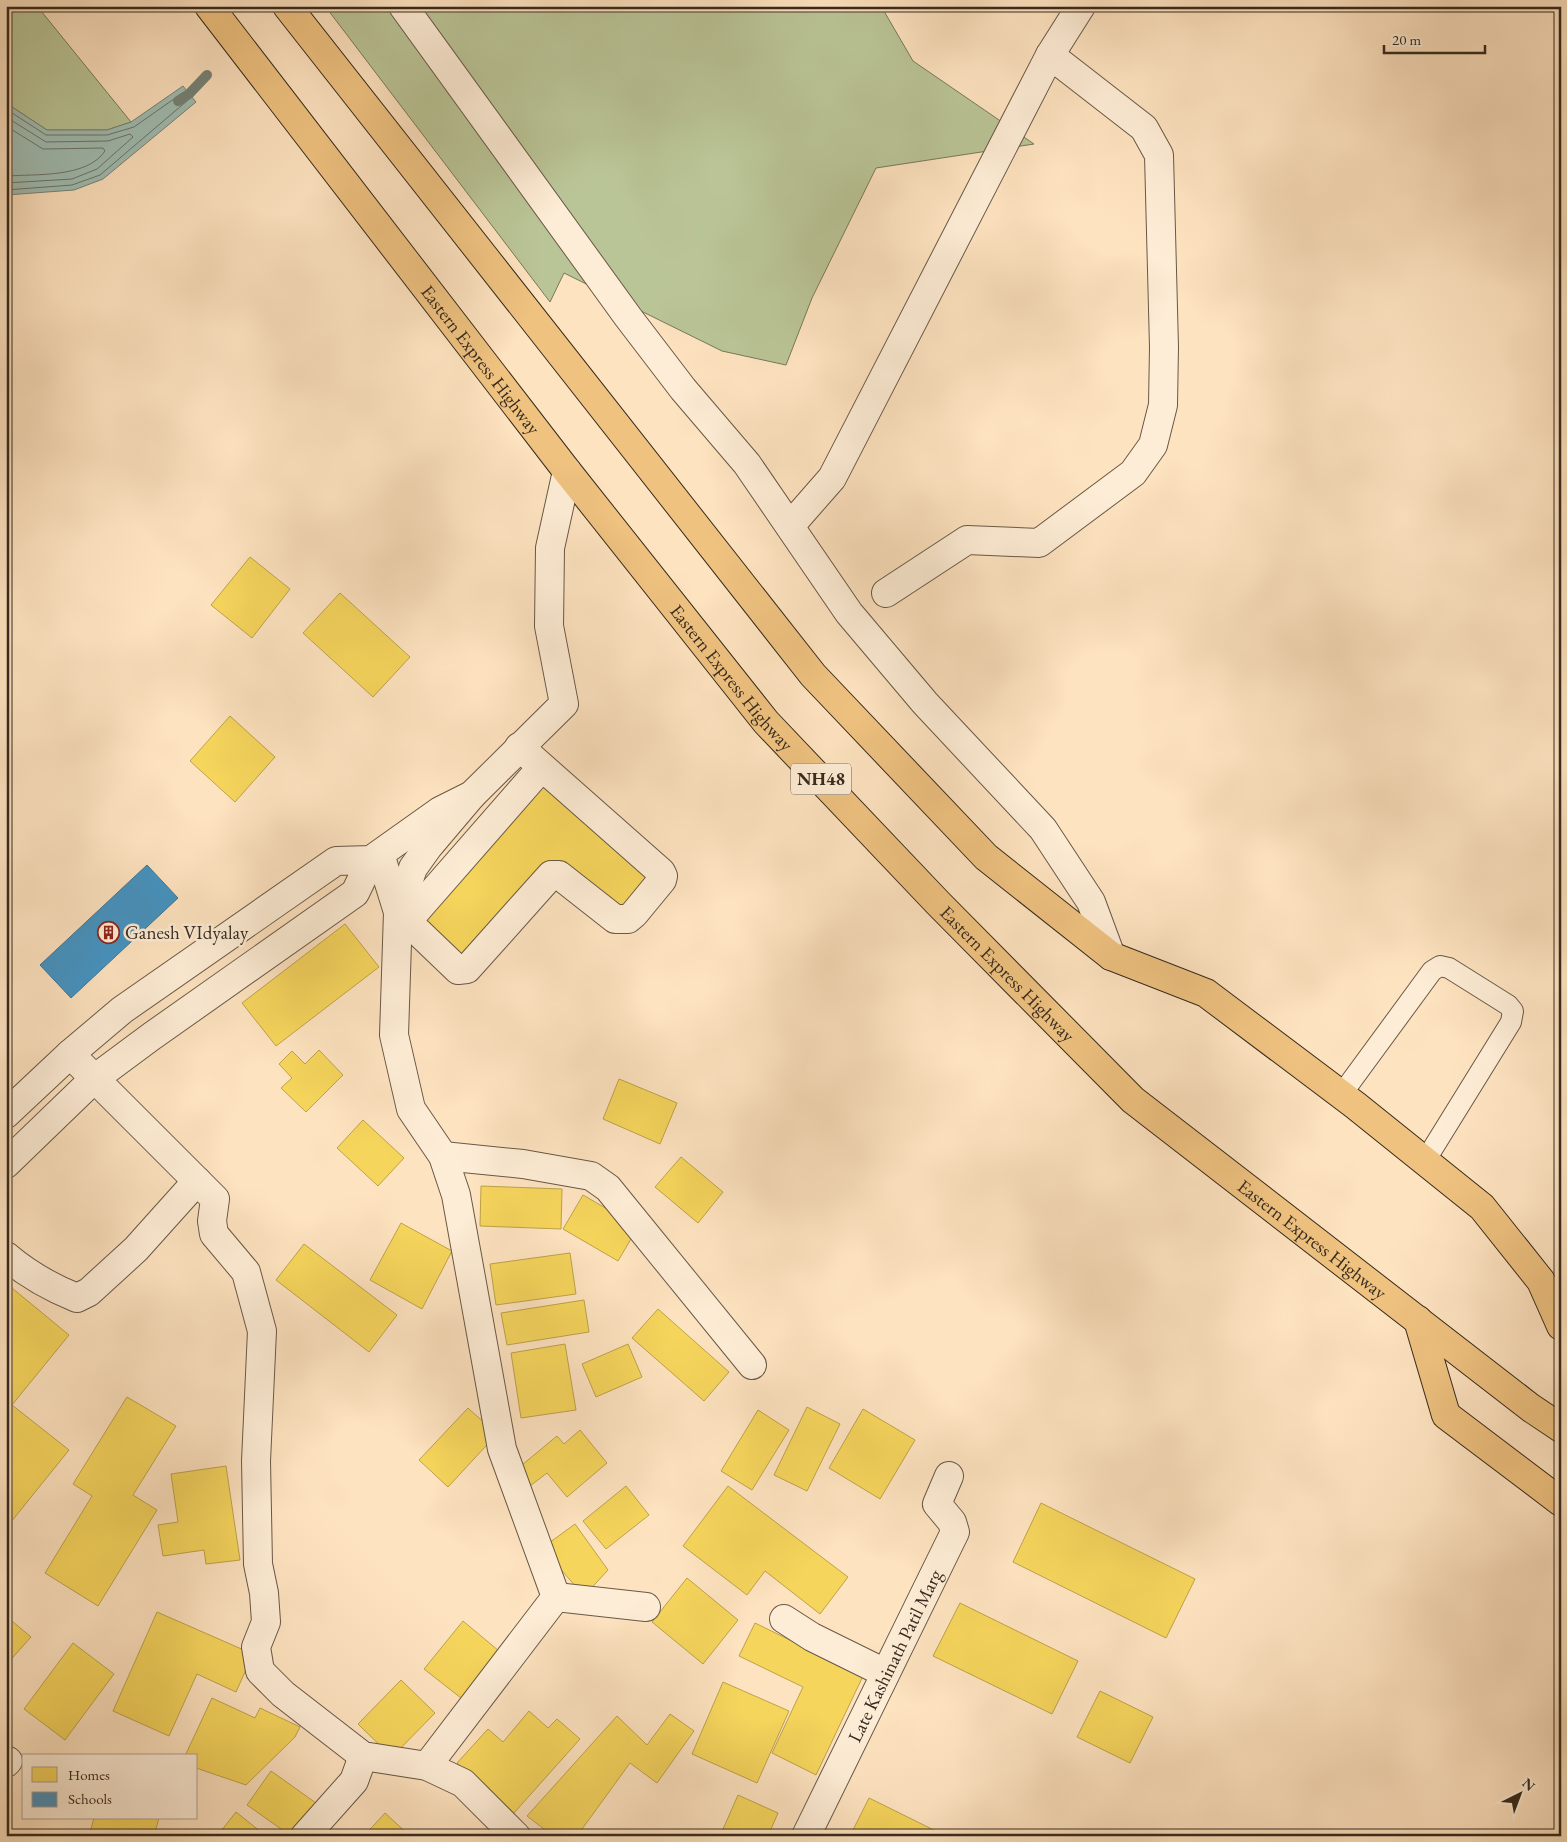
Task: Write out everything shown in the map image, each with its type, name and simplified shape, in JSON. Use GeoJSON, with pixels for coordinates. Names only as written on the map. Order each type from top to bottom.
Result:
{"type":"FeatureCollection","features":[{"type":"Feature","properties":{"kind":"highway","name":"Eastern Express Highway"},"geometry":{"type":"LineString","coordinates":[[209,6],[567,471],[766,722],[938,903],[1133,1100],[1531,1408],[1561,1428]]}},
{"type":"Feature","properties":{"kind":"highway"},"geometry":{"type":"LineString","coordinates":[[287,6],[814,675],[986,857],[1111,956],[1206,992],[1341,1095],[1482,1207],[1551,1283],[1561,1326]]}},
{"type":"Feature","properties":{"kind":"highway"},"geometry":{"type":"LineString","coordinates":[[1418,1320],[1446,1415],[1561,1502]]}},
{"type":"Feature","properties":{"kind":"street"},"geometry":{"type":"LineString","coordinates":[[404,6],[628,317],[683,389],[747,464],[849,612],[925,702],[1043,829],[1091,902],[1111,956]]}},
{"type":"Feature","properties":{"kind":"street"},"geometry":{"type":"LineString","coordinates":[[790,526],[832,478],[1050,55],[1081,6]]}},
{"type":"Feature","properties":{"kind":"street"},"geometry":{"type":"LineString","coordinates":[[886,593],[967,540],[1038,543],[1133,473],[1153,445],[1163,405],[1164,347],[1159,155],[1144,128],[1050,55]]}},
{"type":"Feature","properties":{"kind":"street"},"geometry":{"type":"LineString","coordinates":[[556,1597],[502,1449],[456,1195],[443,1156],[411,1109],[394,1035],[398,912],[413,868],[428,847],[472,795],[564,704],[550,626],[550,548],[567,471]]}},
{"type":"Feature","properties":{"kind":"street"},"geometry":{"type":"LineString","coordinates":[[519,747],[542,767],[661,872],[662,880],[628,919],[615,919],[559,875],[552,875],[467,970],[458,970],[410,924],[410,918],[542,767]]}},
{"type":"Feature","properties":{"kind":"street"},"geometry":{"type":"LineString","coordinates":[[6,1164],[94,1080],[152,1036],[355,893],[375,857],[440,811],[472,795]]}},
{"type":"Feature","properties":{"kind":"street"},"geometry":{"type":"LineString","coordinates":[[375,857],[398,912]]}},
{"type":"Feature","properties":{"kind":"street"},"geometry":{"type":"LineString","coordinates":[[6,1114],[70,1054],[122,1010],[336,861],[375,857]]}},
{"type":"Feature","properties":{"kind":"street"},"geometry":{"type":"LineString","coordinates":[[70,1054],[94,1080],[215,1198],[212,1221],[214,1234],[246,1272],[262,1331],[256,1461],[258,1564],[264,1593],[266,1622],[256,1647],[260,1671],[283,1694],[363,1756],[427,1766],[463,1783],[516,1836]]}},
{"type":"Feature","properties":{"kind":"street"},"geometry":{"type":"LineString","coordinates":[[443,1156],[523,1164],[591,1176],[597,1180],[608,1188],[752,1365]]}},
{"type":"Feature","properties":{"kind":"street"},"geometry":{"type":"LineString","coordinates":[[6,1256],[58,1290],[77,1298],[89,1292],[136,1249],[197,1181]]}},
{"type":"Feature","properties":{"kind":"street","name":"Late Kashinath Patil Marg"},"geometry":{"type":"LineString","coordinates":[[806,1836],[955,1532],[952,1522],[937,1504],[949,1476]]}},
{"type":"Feature","properties":{"kind":"street"},"geometry":{"type":"LineString","coordinates":[[556,1597],[646,1607]]}},
{"type":"Feature","properties":{"kind":"street"},"geometry":{"type":"LineString","coordinates":[[427,1766],[556,1597]]}},
{"type":"Feature","properties":{"kind":"street"},"geometry":{"type":"LineString","coordinates":[[784,1619],[812,1637],[885,1674]]}},
{"type":"Feature","properties":{"kind":"street"},"geometry":{"type":"LineString","coordinates":[[305,1836],[354,1781],[363,1756]]}},
{"type":"Feature","properties":{"kind":"lane"},"geometry":{"type":"LineString","coordinates":[[1341,1095],[1432,971],[1440,966],[1449,968],[1508,1005],[1512,1011],[1511,1022],[1425,1161]]}},
{"type":"Feature","properties":{"kind":"green space"},"geometry":{"type":"Polygon","coordinates":[[[6,6],[37,6],[131,122],[107,130],[47,130],[6,103],[6,6]]]}},
{"type":"Feature","properties":{"kind":"green space"},"geometry":{"type":"Polygon","coordinates":[[[325,6],[881,6],[913,61],[1034,144],[876,168],[812,298],[786,365],[722,351],[564,273],[550,302],[325,6]]]}},
{"type":"Feature","properties":{"kind":"water"},"geometry":{"type":"Polygon","coordinates":[[[183,86],[196,102],[103,179],[74,190],[6,195],[6,103],[47,130],[107,130],[131,122],[183,86]]]}},
{"type":"Feature","properties":{"kind":"building: Homes"},"geometry":{"type":"Polygon","coordinates":[[[250,557],[290,589],[252,638],[211,605],[250,557]]]}},
{"type":"Feature","properties":{"kind":"building: Homes"},"geometry":{"type":"Polygon","coordinates":[[[340,593],[410,657],[373,697],[303,633],[340,593]]]}},
{"type":"Feature","properties":{"kind":"building: Homes"},"geometry":{"type":"Polygon","coordinates":[[[230,716],[275,757],[235,802],[190,761],[230,716]]]}},
{"type":"Feature","properties":{"kind":"building: Homes"},"geometry":{"type":"Polygon","coordinates":[[[541,775],[659,877],[628,913],[551,864],[466,964],[416,921],[541,775]]]}},
{"type":"Feature","properties":{"kind":"building: Homes"},"geometry":{"type":"Polygon","coordinates":[[[345,924],[379,967],[276,1046],[242,1003],[345,924]]]}},
{"type":"Feature","properties":{"kind":"building: Homes"},"geometry":{"type":"Polygon","coordinates":[[[319,1050],[343,1075],[306,1112],[281,1088],[292,1078],[279,1064],[292,1051],[305,1064],[319,1050]]]}},
{"type":"Feature","properties":{"kind":"building: Homes"},"geometry":{"type":"Polygon","coordinates":[[[619,1079],[677,1103],[660,1144],[603,1119],[619,1079]]]}},
{"type":"Feature","properties":{"kind":"building: Homes"},"geometry":{"type":"Polygon","coordinates":[[[363,1120],[404,1158],[378,1186],[337,1148],[363,1120]]]}},
{"type":"Feature","properties":{"kind":"building: Homes"},"geometry":{"type":"Polygon","coordinates":[[[681,1157],[723,1192],[698,1223],[655,1187],[681,1157]]]}},
{"type":"Feature","properties":{"kind":"building: Homes"},"geometry":{"type":"Polygon","coordinates":[[[481,1186],[562,1189],[561,1229],[480,1226],[481,1186]]]}},
{"type":"Feature","properties":{"kind":"building: Homes"},"geometry":{"type":"Polygon","coordinates":[[[583,1195],[638,1227],[618,1261],[563,1229],[583,1195]]]}},
{"type":"Feature","properties":{"kind":"building: Homes"},"geometry":{"type":"Polygon","coordinates":[[[401,1223],[452,1251],[422,1309],[370,1280],[401,1223]]]}},
{"type":"Feature","properties":{"kind":"building: Homes"},"geometry":{"type":"Polygon","coordinates":[[[304,1244],[397,1315],[369,1352],[276,1280],[304,1244]]]}},
{"type":"Feature","properties":{"kind":"building: Homes"},"geometry":{"type":"Polygon","coordinates":[[[570,1253],[576,1294],[496,1305],[490,1264],[570,1253]]]}},
{"type":"Feature","properties":{"kind":"building: Homes"},"geometry":{"type":"Polygon","coordinates":[[[12,1288],[69,1335],[12,1405],[69,1450],[11,1522],[6,1518],[6,1295],[12,1288]]]}},
{"type":"Feature","properties":{"kind":"building: Homes"},"geometry":{"type":"Polygon","coordinates":[[[584,1300],[589,1332],[507,1345],[501,1313],[584,1300]]]}},
{"type":"Feature","properties":{"kind":"building: Homes"},"geometry":{"type":"Polygon","coordinates":[[[658,1309],[729,1372],[704,1401],[632,1338],[658,1309]]]}},
{"type":"Feature","properties":{"kind":"building: Homes"},"geometry":{"type":"Polygon","coordinates":[[[565,1344],[576,1410],[521,1418],[511,1353],[565,1344]]]}},
{"type":"Feature","properties":{"kind":"building: Homes"},"geometry":{"type":"Polygon","coordinates":[[[628,1344],[642,1377],[596,1397],[582,1364],[628,1344]]]}},
{"type":"Feature","properties":{"kind":"building: Homes"},"geometry":{"type":"Polygon","coordinates":[[[127,1397],[176,1426],[133,1495],[157,1510],[98,1606],[45,1573],[92,1496],[73,1484],[127,1397]]]}},
{"type":"Feature","properties":{"kind":"building: Homes"},"geometry":{"type":"Polygon","coordinates":[[[807,1407],[840,1424],[807,1491],[774,1475],[807,1407]]]}},
{"type":"Feature","properties":{"kind":"building: Homes"},"geometry":{"type":"Polygon","coordinates":[[[468,1408],[497,1434],[448,1487],[419,1460],[468,1408]]]}},
{"type":"Feature","properties":{"kind":"building: Homes"},"geometry":{"type":"Polygon","coordinates":[[[863,1409],[915,1440],[880,1499],[829,1468],[863,1409]]]}},
{"type":"Feature","properties":{"kind":"building: Homes"},"geometry":{"type":"Polygon","coordinates":[[[758,1410],[789,1430],[752,1490],[721,1471],[758,1410]]]}},
{"type":"Feature","properties":{"kind":"building: Homes"},"geometry":{"type":"Polygon","coordinates":[[[580,1430],[607,1463],[567,1497],[547,1473],[530,1486],[517,1469],[557,1436],[564,1444],[580,1430]]]}},
{"type":"Feature","properties":{"kind":"building: Homes"},"geometry":{"type":"Polygon","coordinates":[[[226,1466],[240,1560],[206,1564],[204,1550],[163,1556],[158,1525],[178,1522],[171,1474],[226,1466]]]}},
{"type":"Feature","properties":{"kind":"building: Homes"},"geometry":{"type":"Polygon","coordinates":[[[626,1486],[649,1515],[606,1549],[583,1521],[626,1486]]]}},
{"type":"Feature","properties":{"kind":"building: Homes"},"geometry":{"type":"Polygon","coordinates":[[[728,1486],[848,1577],[820,1614],[765,1571],[747,1595],[683,1546],[728,1486]]]}},
{"type":"Feature","properties":{"kind":"building: Homes"},"geometry":{"type":"Polygon","coordinates":[[[1041,1503],[1195,1579],[1166,1638],[1013,1562],[1041,1503]]]}},
{"type":"Feature","properties":{"kind":"building: Homes"},"geometry":{"type":"Polygon","coordinates":[[[575,1524],[608,1570],[584,1596],[542,1548],[575,1524]]]}},
{"type":"Feature","properties":{"kind":"building: Homes"},"geometry":{"type":"Polygon","coordinates":[[[687,1578],[738,1620],[703,1664],[652,1622],[687,1578]]]}},
{"type":"Feature","properties":{"kind":"building: Homes"},"geometry":{"type":"Polygon","coordinates":[[[960,1603],[1078,1661],[1052,1714],[933,1656],[960,1603]]]}},
{"type":"Feature","properties":{"kind":"building: Homes"},"geometry":{"type":"Polygon","coordinates":[[[157,1612],[253,1654],[236,1692],[197,1674],[169,1736],[113,1711],[157,1612]]]}},
{"type":"Feature","properties":{"kind":"building: Homes"},"geometry":{"type":"Polygon","coordinates":[[[6,1616],[31,1637],[6,1665],[6,1616]]]}},
{"type":"Feature","properties":{"kind":"building: Homes"},"geometry":{"type":"Polygon","coordinates":[[[463,1621],[499,1651],[461,1698],[424,1669],[463,1621]]]}},
{"type":"Feature","properties":{"kind":"building: Homes"},"geometry":{"type":"Polygon","coordinates":[[[755,1623],[863,1676],[816,1775],[772,1753],[803,1687],[739,1656],[755,1623]]]}},
{"type":"Feature","properties":{"kind":"building: Homes"},"geometry":{"type":"Polygon","coordinates":[[[73,1643],[114,1674],[65,1740],[24,1709],[73,1643]]]}},
{"type":"Feature","properties":{"kind":"building: Homes"},"geometry":{"type":"Polygon","coordinates":[[[401,1680],[435,1713],[392,1757],[358,1724],[401,1680]]]}},
{"type":"Feature","properties":{"kind":"building: Homes"},"geometry":{"type":"Polygon","coordinates":[[[723,1682],[789,1711],[757,1783],[692,1754],[723,1682]]]}},
{"type":"Feature","properties":{"kind":"building: Homes"},"geometry":{"type":"Polygon","coordinates":[[[1100,1691],[1153,1717],[1130,1763],[1077,1737],[1100,1691]]]}},
{"type":"Feature","properties":{"kind":"building: Homes"},"geometry":{"type":"Polygon","coordinates":[[[212,1698],[255,1718],[260,1708],[300,1727],[295,1737],[246,1785],[198,1769],[198,1754],[186,1754],[212,1698]]]}},
{"type":"Feature","properties":{"kind":"building: Homes"},"geometry":{"type":"Polygon","coordinates":[[[529,1711],[548,1728],[557,1719],[580,1739],[514,1813],[457,1763],[488,1729],[503,1742],[529,1711]]]}},
{"type":"Feature","properties":{"kind":"building: Homes"},"geometry":{"type":"Polygon","coordinates":[[[670,1714],[694,1731],[657,1783],[630,1763],[577,1836],[553,1836],[527,1816],[617,1716],[647,1745],[670,1714]]]}},
{"type":"Feature","properties":{"kind":"building: Homes"},"geometry":{"type":"Polygon","coordinates":[[[271,1771],[323,1808],[303,1836],[291,1836],[247,1805],[271,1771]]]}},
{"type":"Feature","properties":{"kind":"building: Homes"},"geometry":{"type":"Polygon","coordinates":[[[738,1795],[778,1813],[768,1836],[720,1836],[738,1795]]]}},
{"type":"Feature","properties":{"kind":"building: Homes"},"geometry":{"type":"Polygon","coordinates":[[[869,1798],[946,1836],[850,1836],[869,1798]]]}},
{"type":"Feature","properties":{"kind":"building: Homes"},"geometry":{"type":"Polygon","coordinates":[[[236,1812],[266,1836],[217,1836],[236,1812]]]}},
{"type":"Feature","properties":{"kind":"building: Homes"},"geometry":{"type":"Polygon","coordinates":[[[385,1813],[410,1836],[364,1836],[385,1813]]]}},
{"type":"Feature","properties":{"kind":"building: Homes"},"geometry":{"type":"Polygon","coordinates":[[[93,1820],[158,1820],[154,1836],[89,1836],[93,1820]]]}},
{"type":"Feature","properties":{"kind":"building: Schools","name":"Ganesh VIdyalay"},"geometry":{"type":"Polygon","coordinates":[[[147,865],[178,898],[71,998],[40,965],[147,865]]]}},
{"type":"Feature","properties":{"kind":"waterway"},"geometry":{"type":"LineString","coordinates":[[178,101],[189,94],[207,75]]}},
{"type":"Feature","properties":{"kind":"place","name":"Ganesh VIdyalay"},"geometry":{"type":"Point","coordinates":[109,932]}}]}
